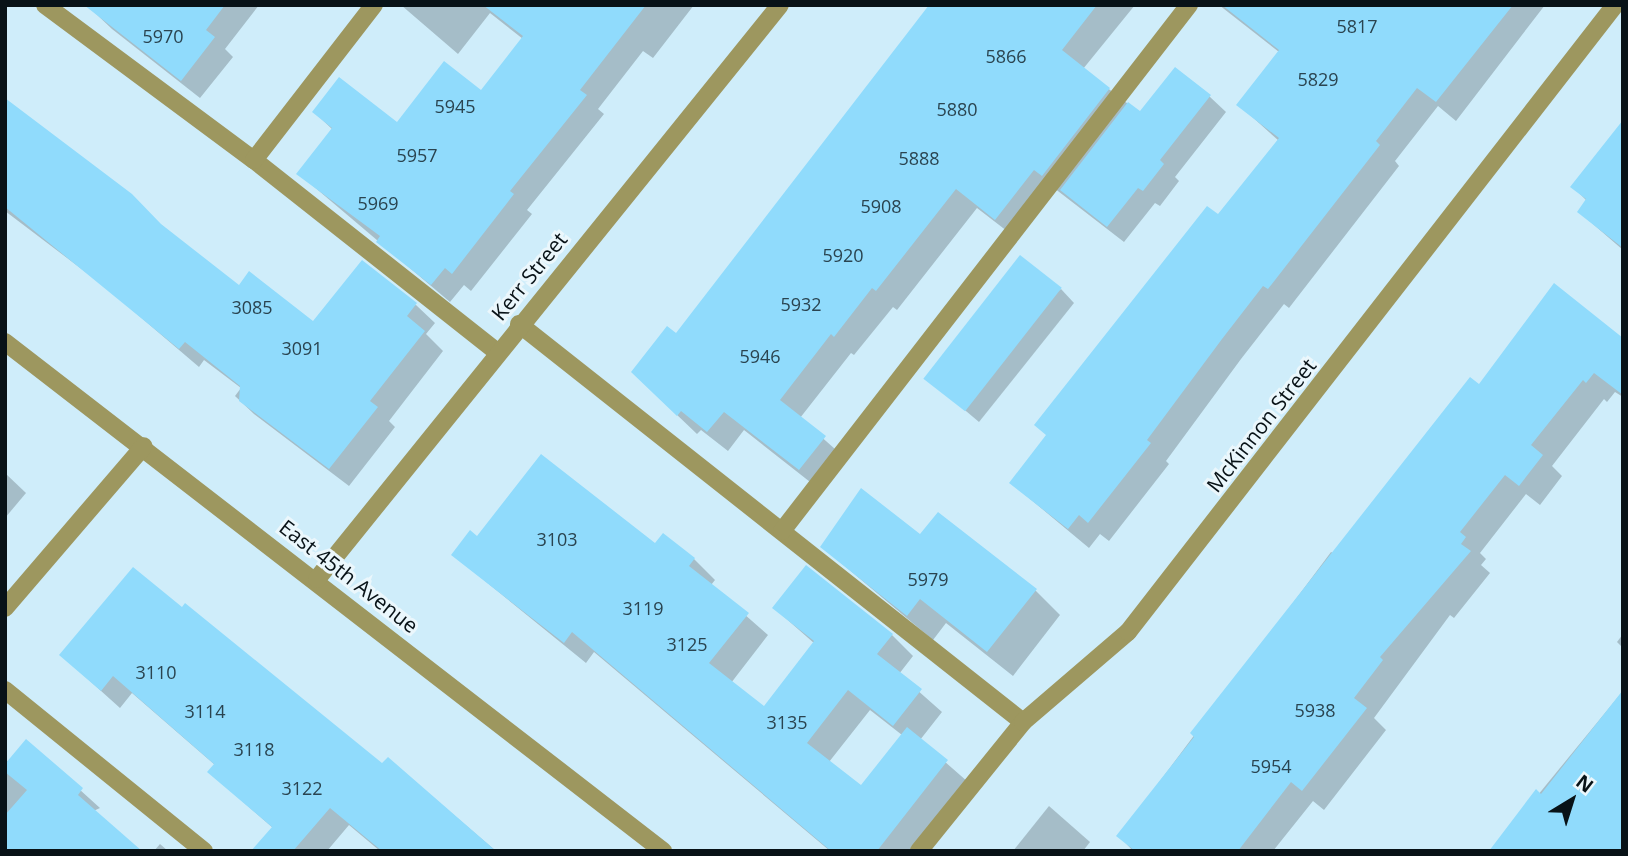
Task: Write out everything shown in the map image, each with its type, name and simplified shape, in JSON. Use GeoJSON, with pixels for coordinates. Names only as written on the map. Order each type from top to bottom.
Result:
{"type":"FeatureCollection","features":[{"type":"Feature","properties":{"kind":"street"},"geometry":{"type":"LineString","coordinates":[[45,5],[254,160],[497,352]]}},
{"type":"Feature","properties":{"kind":"street"},"geometry":{"type":"LineString","coordinates":[[254,160],[374,5]]}},
{"type":"Feature","properties":{"kind":"street","name":"Kerr Street"},"geometry":{"type":"LineString","coordinates":[[317,579],[519,324],[780,5]]}},
{"type":"Feature","properties":{"kind":"street"},"geometry":{"type":"LineString","coordinates":[[782,531],[1189,5]]}},
{"type":"Feature","properties":{"kind":"street","name":"McKinnon Street"},"geometry":{"type":"LineString","coordinates":[[919,851],[1023,722],[1128,632],[1615,5]]}},
{"type":"Feature","properties":{"kind":"street"},"geometry":{"type":"LineString","coordinates":[[519,324],[1023,722]]}},
{"type":"Feature","properties":{"kind":"street","name":"East 45th Avenue"},"geometry":{"type":"LineString","coordinates":[[5,342],[317,579],[663,851]]}},
{"type":"Feature","properties":{"kind":"street"},"geometry":{"type":"LineString","coordinates":[[5,608],[144,446]]}},
{"type":"Feature","properties":{"kind":"street"},"geometry":{"type":"LineString","coordinates":[[5,690],[204,851]]}},
{"type":"Feature","properties":{"kind":"building"},"geometry":{"type":"Polygon","coordinates":[[[84,5],[225,5],[206,30],[215,37],[181,81],[84,5]]]}},
{"type":"Feature","properties":{"kind":"building"},"geometry":{"type":"Polygon","coordinates":[[[483,5],[646,5],[580,90],[587,95],[510,191],[514,194],[452,274],[445,268],[431,285],[376,242],[380,236],[296,174],[332,128],[312,112],[339,77],[397,122],[444,61],[481,90],[523,36],[483,5]]]}},
{"type":"Feature","properties":{"kind":"building"},"geometry":{"type":"Polygon","coordinates":[[[929,5],[1097,5],[1062,50],[1110,88],[1042,176],[1034,170],[995,220],[956,189],[876,291],[872,288],[834,337],[831,334],[780,400],[826,436],[799,470],[724,412],[707,432],[681,411],[677,416],[631,372],[667,326],[676,333],[929,5]]]}},
{"type":"Feature","properties":{"kind":"building"},"geometry":{"type":"Polygon","coordinates":[[[1222,5],[1513,5],[1436,102],[1417,88],[1376,141],[1380,145],[1268,289],[1263,286],[1222,339],[1147,440],[1151,443],[1088,523],[1079,515],[1068,529],[1009,483],[1046,435],[1034,425],[1207,206],[1218,214],[1279,138],[1236,105],[1279,50],[1222,5]]]}},
{"type":"Feature","properties":{"kind":"building"},"geometry":{"type":"Polygon","coordinates":[[[1175,67],[1211,95],[1160,160],[1164,164],[1143,191],[1138,188],[1107,227],[1060,190],[1128,102],[1140,111],[1175,67]]]}},
{"type":"Feature","properties":{"kind":"building"},"geometry":{"type":"Polygon","coordinates":[[[5,98],[132,194],[161,224],[239,285],[249,271],[313,321],[362,260],[417,303],[407,316],[425,331],[370,401],[378,407],[329,469],[239,401],[240,386],[185,342],[179,349],[5,207],[5,98]]]}},
{"type":"Feature","properties":{"kind":"building"},"geometry":{"type":"Polygon","coordinates":[[[1623,120],[1623,248],[1577,212],[1586,199],[1570,187],[1623,120]]]}},
{"type":"Feature","properties":{"kind":"building"},"geometry":{"type":"Polygon","coordinates":[[[1020,255],[1062,288],[965,411],[923,379],[1020,255]]]}},
{"type":"Feature","properties":{"kind":"building"},"geometry":{"type":"Polygon","coordinates":[[[1554,283],[1623,338],[1623,395],[1594,373],[1586,383],[1583,380],[1531,445],[1543,455],[1519,486],[1505,475],[1460,532],[1466,537],[1461,544],[1471,551],[1380,657],[1383,660],[1354,698],[1367,708],[1302,791],[1291,782],[1238,851],[1135,851],[1116,836],[1194,737],[1190,733],[1470,377],[1479,384],[1554,283]]]}},
{"type":"Feature","properties":{"kind":"building"},"geometry":{"type":"Polygon","coordinates":[[[541,454],[655,543],[663,533],[695,558],[689,566],[749,613],[709,663],[764,706],[814,641],[772,608],[806,565],[893,634],[877,654],[922,689],[893,726],[848,690],[807,743],[861,785],[907,727],[948,760],[877,851],[831,851],[572,632],[564,643],[451,555],[470,530],[477,536],[541,454]]]}},
{"type":"Feature","properties":{"kind":"building"},"geometry":{"type":"Polygon","coordinates":[[[861,488],[920,534],[938,512],[1037,589],[987,652],[920,599],[907,616],[820,547],[861,488]]]}},
{"type":"Feature","properties":{"kind":"building"},"geometry":{"type":"Polygon","coordinates":[[[133,567],[182,607],[185,603],[382,763],[388,757],[496,851],[382,851],[330,808],[293,851],[251,851],[272,827],[207,772],[214,764],[113,676],[101,691],[59,655],[133,567]]]}},
{"type":"Feature","properties":{"kind":"building"},"geometry":{"type":"Polygon","coordinates":[[[1623,690],[1623,851],[1489,851],[1536,789],[1541,794],[1623,690]]]}},
{"type":"Feature","properties":{"kind":"building"},"geometry":{"type":"Polygon","coordinates":[[[26,739],[83,788],[78,795],[142,851],[5,851],[5,815],[27,790],[5,772],[5,764],[26,739]]]}}]}
